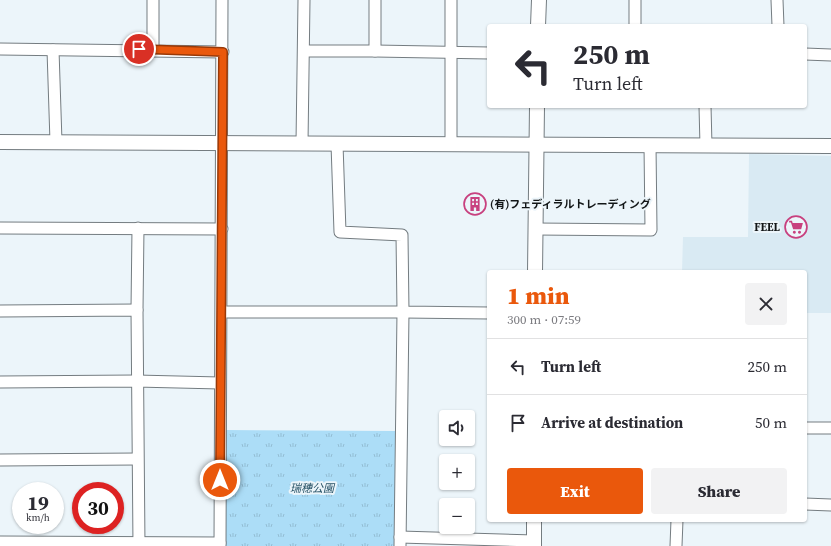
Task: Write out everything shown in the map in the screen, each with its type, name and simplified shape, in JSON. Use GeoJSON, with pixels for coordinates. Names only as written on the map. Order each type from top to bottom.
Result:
{"type":"FeatureCollection","features":[{"type":"Feature","properties":{"kind":"street"},"geometry":{"type":"LineString","coordinates":[[153,0],[153,49]]}},
{"type":"Feature","properties":{"kind":"street"},"geometry":{"type":"LineString","coordinates":[[0,542],[220,545],[220,384],[223,143],[222,0]]}},
{"type":"Feature","properties":{"kind":"street"},"geometry":{"type":"LineString","coordinates":[[302,143],[304,0]]}},
{"type":"Feature","properties":{"kind":"street"},"geometry":{"type":"LineString","coordinates":[[375,0],[375,51]]}},
{"type":"Feature","properties":{"kind":"street"},"geometry":{"type":"LineString","coordinates":[[451,0],[451,145]]}},
{"type":"Feature","properties":{"kind":"street"},"geometry":{"type":"LineString","coordinates":[[538,24],[539,0]]}},
{"type":"Feature","properties":{"kind":"street"},"geometry":{"type":"LineString","coordinates":[[635,24],[636,0]]}},
{"type":"Feature","properties":{"kind":"street"},"geometry":{"type":"LineString","coordinates":[[777,0],[778,24]]}},
{"type":"Feature","properties":{"kind":"street"},"geometry":{"type":"LineString","coordinates":[[0,48],[53,50],[153,49],[223,52]]}},
{"type":"Feature","properties":{"kind":"street"},"geometry":{"type":"LineString","coordinates":[[53,50],[56,142]]}},
{"type":"Feature","properties":{"kind":"street"},"geometry":{"type":"LineString","coordinates":[[304,51],[375,51],[451,54],[487,53]]}},
{"type":"Feature","properties":{"kind":"street"},"geometry":{"type":"LineString","coordinates":[[807,54],[831,55]]}},
{"type":"Feature","properties":{"kind":"street"},"geometry":{"type":"LineString","coordinates":[[536,270],[537,108]]}},
{"type":"Feature","properties":{"kind":"street"},"geometry":{"type":"LineString","coordinates":[[705,108],[706,146]]}},
{"type":"Feature","properties":{"kind":"street"},"geometry":{"type":"LineString","coordinates":[[0,142],[831,146]]}},
{"type":"Feature","properties":{"kind":"street"},"geometry":{"type":"LineString","coordinates":[[337,144],[340,232],[402,235],[403,312],[400,542],[534,544],[534,522]]}},
{"type":"Feature","properties":{"kind":"street"},"geometry":{"type":"LineString","coordinates":[[536,229],[651,230],[650,145]]}},
{"type":"Feature","properties":{"kind":"street"},"geometry":{"type":"LineString","coordinates":[[0,228],[222,229]]}},
{"type":"Feature","properties":{"kind":"street"},"geometry":{"type":"LineString","coordinates":[[138,228],[136,381],[139,544]]}},
{"type":"Feature","properties":{"kind":"street"},"geometry":{"type":"LineString","coordinates":[[0,311],[137,310]]}},
{"type":"Feature","properties":{"kind":"street"},"geometry":{"type":"LineString","coordinates":[[222,312],[487,313]]}},
{"type":"Feature","properties":{"kind":"street"},"geometry":{"type":"LineString","coordinates":[[0,382],[136,381],[220,384]]}},
{"type":"Feature","properties":{"kind":"street"},"geometry":{"type":"LineString","coordinates":[[807,428],[831,428]]}},
{"type":"Feature","properties":{"kind":"street"},"geometry":{"type":"LineString","coordinates":[[0,460],[137,459]]}},
{"type":"Feature","properties":{"kind":"street"},"geometry":{"type":"LineString","coordinates":[[807,504],[831,505]]}},
{"type":"Feature","properties":{"kind":"street"},"geometry":{"type":"LineString","coordinates":[[676,546],[677,522]]}},
{"type":"Feature","properties":{"kind":"shaded area"},"geometry":{"type":"Polygon","coordinates":[[[749,154],[831,156],[831,313],[807,313],[807,270],[682,270],[683,237],[748,237],[749,154]]]}},
{"type":"Feature","properties":{"kind":"green space","name":"瑞穂公園"},"geometry":{"type":"Polygon","coordinates":[[[225,430],[398,431],[397,546],[225,546],[225,430]]]}},
{"type":"Feature","properties":{"kind":"place","name":"(有)フェディラルトレーディング"},"geometry":{"type":"Point","coordinates":[475,204]}},
{"type":"Feature","properties":{"kind":"place","name":"FEEL"},"geometry":{"type":"Point","coordinates":[796,227]}},
{"type":"Feature","properties":{"kind":"route"},"geometry":{"type":"LineString","coordinates":[[139,49],[223,52],[220,480]]}}]}
